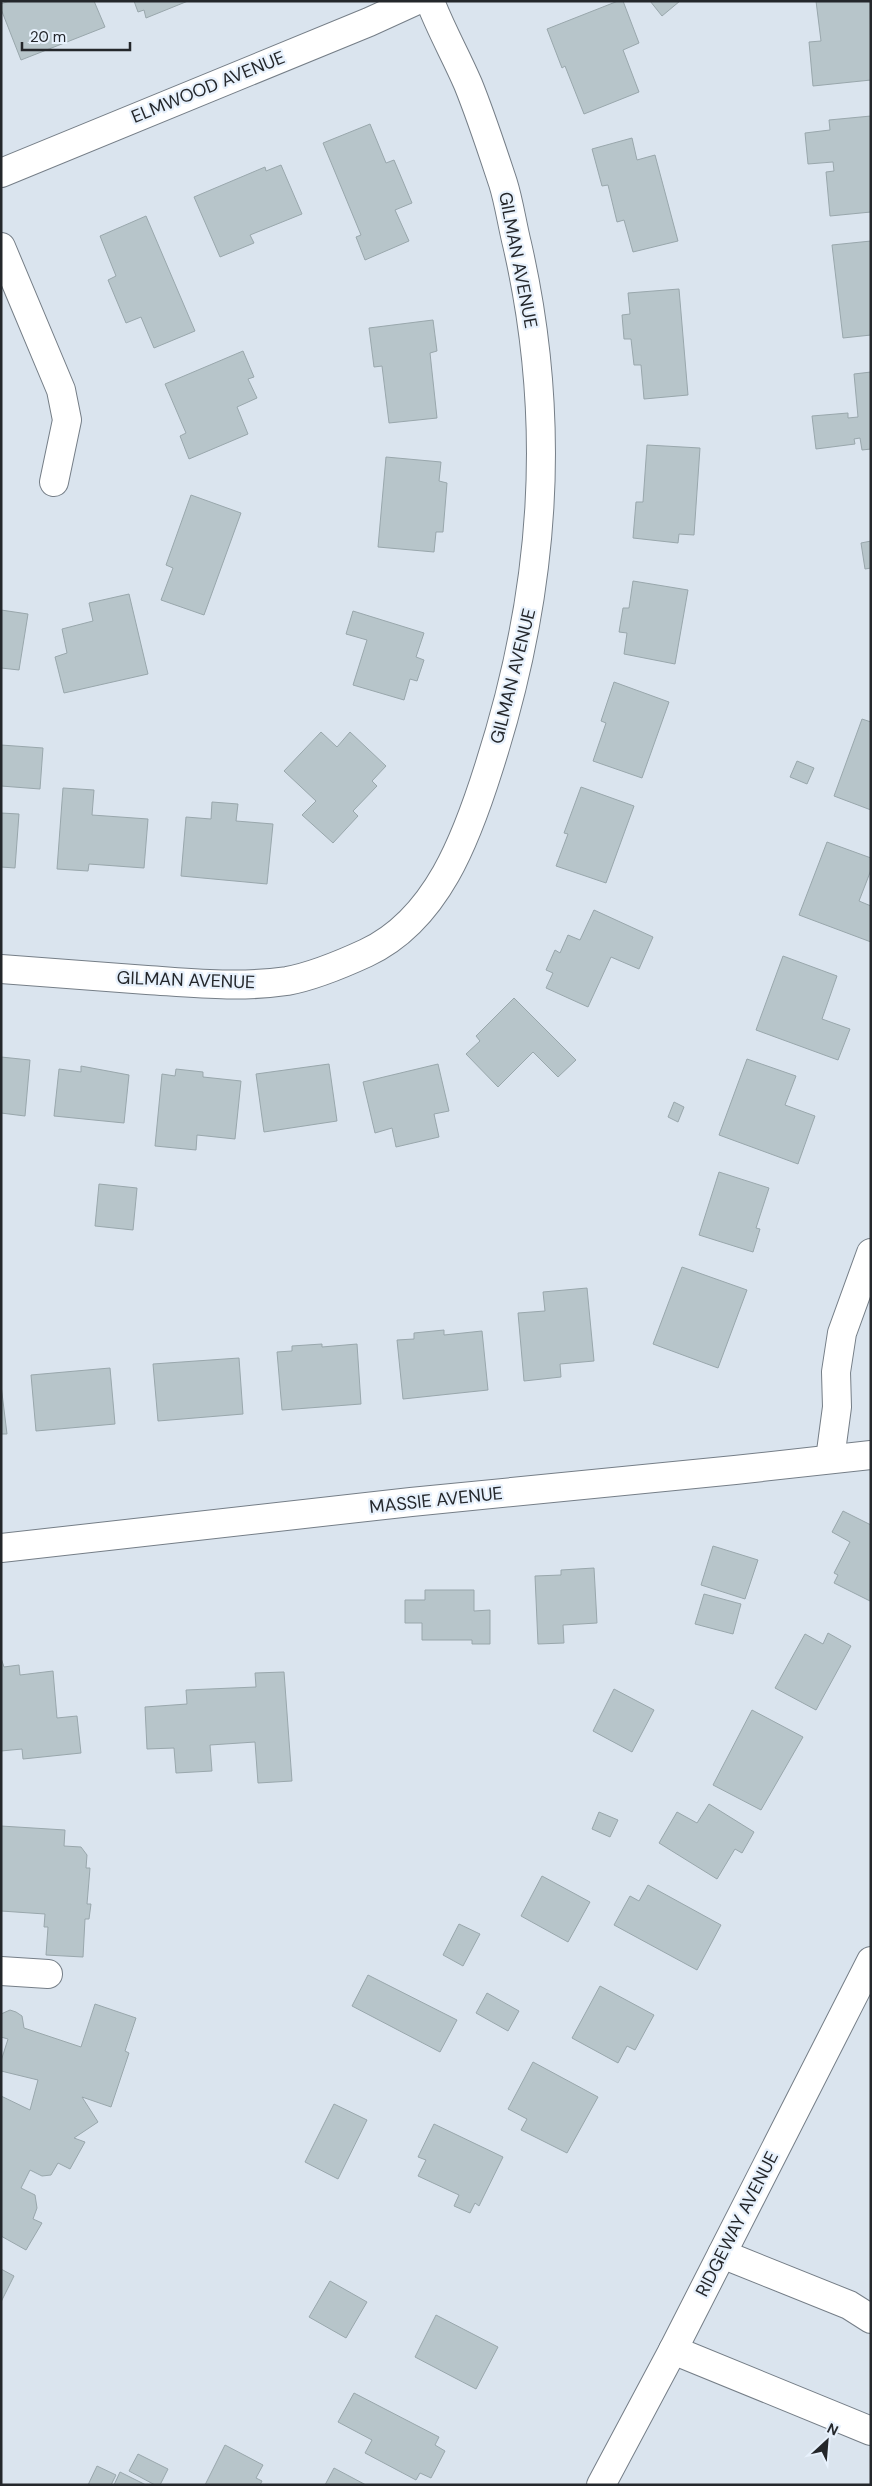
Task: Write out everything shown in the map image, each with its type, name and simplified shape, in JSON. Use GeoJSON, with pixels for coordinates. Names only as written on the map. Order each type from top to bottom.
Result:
{"type":"FeatureCollection","features":[{"type":"Feature","properties":{"kind":"street","name":"ELMWOOD AVENUE"},"geometry":{"type":"LineString","coordinates":[[1,173],[369,22],[415,1]]}},
{"type":"Feature","properties":{"kind":"street","name":"GILMAN AVENUE"},"geometry":{"type":"LineString","coordinates":[[1,969],[222,985],[290,980],[322,972],[370,952],[418,914],[449,869],[483,786],[509,704],[530,602],[542,490],[541,408],[528,295],[504,186],[467,84],[444,38],[430,1]]}},
{"type":"Feature","properties":{"kind":"street"},"geometry":{"type":"LineString","coordinates":[[1,247],[61,390],[67,420],[54,482]]}},
{"type":"Feature","properties":{"kind":"street"},"geometry":{"type":"LineString","coordinates":[[830,1459],[837,1407],[836,1372],[842,1333],[871,1253]]}},
{"type":"Feature","properties":{"kind":"street","name":"MASSIE AVENUE"},"geometry":{"type":"LineString","coordinates":[[1,1548],[411,1502],[871,1455]]}},
{"type":"Feature","properties":{"kind":"street","name":"RIDGEWAY AVENUE"},"geometry":{"type":"LineString","coordinates":[[601,2485],[673,2350],[871,1962]]}},
{"type":"Feature","properties":{"kind":"street"},"geometry":{"type":"LineString","coordinates":[[1,1971],[48,1974]]}},
{"type":"Feature","properties":{"kind":"street"},"geometry":{"type":"LineString","coordinates":[[722,2254],[849,2305],[871,2319]]}},
{"type":"Feature","properties":{"kind":"street"},"geometry":{"type":"LineString","coordinates":[[673,2350],[871,2431]]}},
{"type":"Feature","properties":{"kind":"building"},"geometry":{"type":"Polygon","coordinates":[[[9,1],[94,1],[105,27],[21,60],[1,9],[1,4],[9,1]]]}},
{"type":"Feature","properties":{"kind":"building"},"geometry":{"type":"Polygon","coordinates":[[[134,1],[188,1],[146,18],[144,10],[138,12],[134,1]]]}},
{"type":"Feature","properties":{"kind":"building"},"geometry":{"type":"Polygon","coordinates":[[[618,1],[623,1],[639,43],[623,50],[639,92],[584,114],[565,66],[562,68],[547,29],[618,1]]]}},
{"type":"Feature","properties":{"kind":"building"},"geometry":{"type":"Polygon","coordinates":[[[650,1],[680,1],[662,16],[650,1]]]}},
{"type":"Feature","properties":{"kind":"building"},"geometry":{"type":"Polygon","coordinates":[[[816,1],[870,1],[871,80],[813,86],[809,42],[821,41],[816,1]]]}},
{"type":"Feature","properties":{"kind":"building"},"geometry":{"type":"Polygon","coordinates":[[[871,116],[871,212],[830,216],[826,172],[834,171],[833,162],[808,164],[805,133],[830,130],[829,120],[871,116]]]}},
{"type":"Feature","properties":{"kind":"building"},"geometry":{"type":"Polygon","coordinates":[[[370,124],[386,163],[394,160],[412,203],[395,210],[409,241],[365,260],[356,237],[361,235],[323,143],[370,124]]]}},
{"type":"Feature","properties":{"kind":"building"},"geometry":{"type":"Polygon","coordinates":[[[632,138],[637,160],[655,155],[678,241],[633,252],[624,220],[617,222],[608,185],[602,186],[592,149],[632,138]]]}},
{"type":"Feature","properties":{"kind":"building"},"geometry":{"type":"Polygon","coordinates":[[[281,165],[302,214],[250,235],[254,243],[220,257],[194,197],[265,167],[266,171],[281,165]]]}},
{"type":"Feature","properties":{"kind":"building"},"geometry":{"type":"Polygon","coordinates":[[[146,216],[195,331],[154,348],[141,317],[126,323],[108,280],[116,276],[100,236],[146,216]]]}},
{"type":"Feature","properties":{"kind":"building"},"geometry":{"type":"Polygon","coordinates":[[[871,241],[871,335],[843,338],[832,245],[871,241]]]}},
{"type":"Feature","properties":{"kind":"building"},"geometry":{"type":"Polygon","coordinates":[[[679,289],[688,395],[644,399],[641,365],[634,365],[631,339],[624,339],[622,315],[630,314],[628,293],[679,289]]]}},
{"type":"Feature","properties":{"kind":"building"},"geometry":{"type":"Polygon","coordinates":[[[433,320],[437,351],[430,353],[437,418],[389,423],[382,366],[374,367],[369,328],[433,320]]]}},
{"type":"Feature","properties":{"kind":"building"},"geometry":{"type":"Polygon","coordinates":[[[243,351],[254,377],[248,379],[257,398],[237,407],[248,434],[189,459],[180,436],[186,433],[165,384],[243,351]]]}},
{"type":"Feature","properties":{"kind":"building"},"geometry":{"type":"Polygon","coordinates":[[[871,372],[871,449],[862,450],[860,438],[854,439],[855,444],[816,449],[812,416],[848,413],[848,418],[858,417],[854,374],[871,372]]]}},
{"type":"Feature","properties":{"kind":"building"},"geometry":{"type":"Polygon","coordinates":[[[647,445],[700,448],[694,535],[679,534],[678,543],[633,538],[636,502],[643,502],[647,445]]]}},
{"type":"Feature","properties":{"kind":"building"},"geometry":{"type":"Polygon","coordinates":[[[386,457],[441,462],[439,481],[447,483],[443,532],[436,532],[434,552],[378,547],[386,457]]]}},
{"type":"Feature","properties":{"kind":"building"},"geometry":{"type":"Polygon","coordinates":[[[191,495],[241,513],[204,615],[161,600],[173,568],[166,565],[191,495]]]}},
{"type":"Feature","properties":{"kind":"building"},"geometry":{"type":"Polygon","coordinates":[[[871,541],[871,568],[865,569],[861,543],[871,541]]]}},
{"type":"Feature","properties":{"kind":"building"},"geometry":{"type":"Polygon","coordinates":[[[633,581],[688,590],[675,664],[624,654],[627,633],[619,632],[623,608],[629,608],[633,581]]]}},
{"type":"Feature","properties":{"kind":"building"},"geometry":{"type":"Polygon","coordinates":[[[129,594],[148,674],[64,693],[55,657],[67,653],[62,629],[93,621],[89,603],[129,594]]]}},
{"type":"Feature","properties":{"kind":"building"},"geometry":{"type":"Polygon","coordinates":[[[1,610],[28,614],[19,670],[1,668],[1,610]]]}},
{"type":"Feature","properties":{"kind":"building"},"geometry":{"type":"Polygon","coordinates":[[[353,611],[424,633],[416,657],[424,660],[417,681],[410,679],[404,700],[353,685],[367,640],[346,634],[353,611]]]}},
{"type":"Feature","properties":{"kind":"building"},"geometry":{"type":"Polygon","coordinates":[[[614,682],[669,702],[642,778],[593,761],[606,723],[601,721],[614,682]]]}},
{"type":"Feature","properties":{"kind":"building"},"geometry":{"type":"Polygon","coordinates":[[[862,719],[871,722],[871,810],[834,796],[862,719]]]}},
{"type":"Feature","properties":{"kind":"building"},"geometry":{"type":"Polygon","coordinates":[[[321,732],[337,747],[350,732],[386,766],[372,781],[377,786],[353,811],[358,816],[333,843],[302,815],[316,801],[284,771],[321,732]]]}},
{"type":"Feature","properties":{"kind":"building"},"geometry":{"type":"Polygon","coordinates":[[[1,745],[43,748],[40,789],[1,786],[1,745]]]}},
{"type":"Feature","properties":{"kind":"building"},"geometry":{"type":"Polygon","coordinates":[[[797,761],[814,768],[807,784],[790,777],[797,761]]]}},
{"type":"Feature","properties":{"kind":"building"},"geometry":{"type":"Polygon","coordinates":[[[581,787],[634,806],[606,883],[556,866],[568,834],[564,833],[581,787]]]}},
{"type":"Feature","properties":{"kind":"building"},"geometry":{"type":"Polygon","coordinates":[[[63,788],[94,790],[92,815],[148,819],[144,868],[89,864],[88,871],[57,869],[63,788]]]}},
{"type":"Feature","properties":{"kind":"building"},"geometry":{"type":"Polygon","coordinates":[[[212,802],[238,804],[236,821],[273,824],[267,884],[181,876],[186,817],[211,819],[212,802]]]}},
{"type":"Feature","properties":{"kind":"building"},"geometry":{"type":"Polygon","coordinates":[[[1,813],[19,814],[15,868],[1,867],[1,813]]]}},
{"type":"Feature","properties":{"kind":"building"},"geometry":{"type":"Polygon","coordinates":[[[827,842],[871,858],[871,870],[859,901],[871,906],[871,942],[799,915],[827,842]]]}},
{"type":"Feature","properties":{"kind":"building"},"geometry":{"type":"Polygon","coordinates":[[[594,910],[653,937],[639,969],[611,957],[588,1007],[546,988],[553,973],[546,970],[555,950],[560,953],[568,935],[580,940],[594,910]]]}},
{"type":"Feature","properties":{"kind":"building"},"geometry":{"type":"Polygon","coordinates":[[[783,956],[837,976],[822,1019],[850,1029],[838,1060],[756,1030],[783,956]]]}},
{"type":"Feature","properties":{"kind":"building"},"geometry":{"type":"Polygon","coordinates":[[[514,998],[576,1060],[558,1077],[533,1052],[498,1087],[466,1054],[480,1041],[476,1036],[514,998]]]}},
{"type":"Feature","properties":{"kind":"building"},"geometry":{"type":"Polygon","coordinates":[[[1,1057],[30,1060],[25,1116],[1,1113],[1,1057]]]}},
{"type":"Feature","properties":{"kind":"building"},"geometry":{"type":"Polygon","coordinates":[[[747,1059],[796,1076],[785,1105],[815,1116],[798,1164],[719,1135],[747,1059]]]}},
{"type":"Feature","properties":{"kind":"building"},"geometry":{"type":"Polygon","coordinates":[[[329,1064],[337,1121],[264,1132],[256,1074],[329,1064]]]}},
{"type":"Feature","properties":{"kind":"building"},"geometry":{"type":"Polygon","coordinates":[[[438,1064],[449,1111],[434,1114],[439,1137],[396,1147],[392,1128],[375,1133],[363,1082],[438,1064]]]}},
{"type":"Feature","properties":{"kind":"building"},"geometry":{"type":"Polygon","coordinates":[[[81,1066],[129,1075],[124,1123],[54,1116],[59,1069],[81,1072],[81,1066]]]}},
{"type":"Feature","properties":{"kind":"building"},"geometry":{"type":"Polygon","coordinates":[[[176,1069],[203,1072],[203,1077],[241,1081],[235,1139],[197,1135],[196,1150],[155,1146],[162,1074],[175,1076],[176,1069]]]}},
{"type":"Feature","properties":{"kind":"building"},"geometry":{"type":"Polygon","coordinates":[[[674,1102],[684,1107],[678,1122],[668,1117],[674,1102]]]}},
{"type":"Feature","properties":{"kind":"building"},"geometry":{"type":"Polygon","coordinates":[[[719,1172],[769,1188],[756,1228],[760,1229],[753,1252],[699,1235],[719,1172]]]}},
{"type":"Feature","properties":{"kind":"building"},"geometry":{"type":"Polygon","coordinates":[[[99,1184],[137,1188],[133,1230],[95,1226],[99,1184]]]}},
{"type":"Feature","properties":{"kind":"building"},"geometry":{"type":"Polygon","coordinates":[[[682,1267],[747,1290],[718,1368],[653,1344],[682,1267]]]}},
{"type":"Feature","properties":{"kind":"building"},"geometry":{"type":"Polygon","coordinates":[[[587,1288],[594,1361],[560,1364],[561,1377],[524,1381],[518,1313],[545,1311],[543,1292],[587,1288]]]}},
{"type":"Feature","properties":{"kind":"building"},"geometry":{"type":"Polygon","coordinates":[[[444,1330],[444,1335],[482,1331],[488,1390],[403,1399],[397,1340],[414,1339],[414,1333],[444,1330]]]}},
{"type":"Feature","properties":{"kind":"building"},"geometry":{"type":"Polygon","coordinates":[[[322,1344],[322,1347],[357,1344],[361,1404],[282,1410],[277,1352],[292,1351],[292,1346],[322,1344]]]}},
{"type":"Feature","properties":{"kind":"building"},"geometry":{"type":"Polygon","coordinates":[[[239,1358],[243,1414],[158,1421],[153,1364],[239,1358]]]}},
{"type":"Feature","properties":{"kind":"building"},"geometry":{"type":"Polygon","coordinates":[[[110,1368],[115,1424],[36,1431],[31,1375],[110,1368]]]}},
{"type":"Feature","properties":{"kind":"building"},"geometry":{"type":"Polygon","coordinates":[[[1,1385],[7,1434],[1,1434],[1,1385]]]}},
{"type":"Feature","properties":{"kind":"building"},"geometry":{"type":"Polygon","coordinates":[[[843,1511],[871,1525],[870,1601],[834,1583],[838,1575],[834,1573],[850,1542],[832,1532],[843,1511]]]}},
{"type":"Feature","properties":{"kind":"building"},"geometry":{"type":"Polygon","coordinates":[[[713,1546],[758,1560],[745,1599],[701,1585],[713,1546]]]}},
{"type":"Feature","properties":{"kind":"building"},"geometry":{"type":"Polygon","coordinates":[[[594,1568],[597,1623],[563,1625],[564,1643],[538,1644],[535,1576],[561,1575],[561,1570],[594,1568]]]}},
{"type":"Feature","properties":{"kind":"building"},"geometry":{"type":"Polygon","coordinates":[[[425,1590],[474,1590],[474,1611],[490,1610],[490,1644],[472,1644],[472,1640],[422,1640],[422,1623],[405,1623],[405,1600],[425,1600],[425,1590]]]}},
{"type":"Feature","properties":{"kind":"building"},"geometry":{"type":"Polygon","coordinates":[[[704,1594],[741,1604],[733,1634],[695,1624],[704,1594]]]}},
{"type":"Feature","properties":{"kind":"building"},"geometry":{"type":"Polygon","coordinates":[[[828,1633],[851,1646],[816,1710],[775,1688],[805,1634],[823,1644],[828,1633]]]}},
{"type":"Feature","properties":{"kind":"building"},"geometry":{"type":"Polygon","coordinates":[[[1,1658],[4,1667],[19,1665],[20,1675],[53,1671],[57,1718],[77,1716],[81,1753],[23,1759],[22,1749],[1,1751],[1,1658]]]}},
{"type":"Feature","properties":{"kind":"building"},"geometry":{"type":"Polygon","coordinates":[[[284,1672],[292,1781],[258,1783],[255,1742],[210,1745],[212,1771],[176,1773],[174,1748],[147,1749],[145,1707],[187,1704],[186,1690],[256,1687],[255,1673],[284,1672]]]}},
{"type":"Feature","properties":{"kind":"building"},"geometry":{"type":"Polygon","coordinates":[[[614,1689],[654,1710],[632,1752],[593,1731],[614,1689]]]}},
{"type":"Feature","properties":{"kind":"building"},"geometry":{"type":"Polygon","coordinates":[[[752,1710],[803,1737],[761,1810],[713,1785],[752,1710]]]}},
{"type":"Feature","properties":{"kind":"building"},"geometry":{"type":"Polygon","coordinates":[[[709,1804],[754,1832],[742,1853],[735,1849],[717,1879],[659,1843],[677,1812],[697,1823],[709,1804]]]}},
{"type":"Feature","properties":{"kind":"building"},"geometry":{"type":"Polygon","coordinates":[[[599,1812],[618,1820],[610,1837],[592,1829],[599,1812]]]}},
{"type":"Feature","properties":{"kind":"building"},"geometry":{"type":"Polygon","coordinates":[[[1,1826],[65,1830],[64,1846],[81,1847],[87,1855],[86,1868],[90,1868],[87,1904],[91,1904],[89,1919],[85,1919],[83,1957],[46,1955],[48,1927],[44,1927],[45,1914],[1,1911],[1,1826]]]}},
{"type":"Feature","properties":{"kind":"building"},"geometry":{"type":"Polygon","coordinates":[[[542,1876],[590,1902],[568,1942],[521,1916],[542,1876]]]}},
{"type":"Feature","properties":{"kind":"building"},"geometry":{"type":"Polygon","coordinates":[[[648,1885],[721,1925],[697,1970],[614,1925],[630,1896],[639,1901],[648,1885]]]}},
{"type":"Feature","properties":{"kind":"building"},"geometry":{"type":"Polygon","coordinates":[[[459,1924],[480,1934],[463,1966],[443,1955],[459,1924]]]}},
{"type":"Feature","properties":{"kind":"building"},"geometry":{"type":"Polygon","coordinates":[[[368,1975],[457,2020],[440,2052],[352,2006],[368,1975]]]}},
{"type":"Feature","properties":{"kind":"building"},"geometry":{"type":"Polygon","coordinates":[[[600,1986],[654,2015],[635,2050],[627,2046],[618,2063],[572,2038],[600,1986]]]}},
{"type":"Feature","properties":{"kind":"building"},"geometry":{"type":"Polygon","coordinates":[[[487,1993],[519,2011],[508,2031],[476,2013],[487,1993]]]}},
{"type":"Feature","properties":{"kind":"building"},"geometry":{"type":"Polygon","coordinates":[[[95,2004],[136,2018],[125,2051],[129,2053],[111,2107],[82,2097],[98,2122],[74,2138],[85,2142],[70,2169],[58,2163],[51,2175],[42,2176],[30,2170],[21,2188],[35,2195],[37,2208],[33,2219],[42,2223],[26,2250],[1,2236],[1,2096],[30,2110],[38,2080],[1,2071],[1,2061],[8,2039],[1,2037],[1,2014],[10,2010],[16,2012],[22,2016],[24,2028],[81,2047],[95,2004]]]}},
{"type":"Feature","properties":{"kind":"building"},"geometry":{"type":"Polygon","coordinates":[[[533,2062],[598,2097],[567,2153],[521,2130],[527,2119],[508,2109],[533,2062]]]}},
{"type":"Feature","properties":{"kind":"building"},"geometry":{"type":"Polygon","coordinates":[[[334,2104],[367,2120],[338,2179],[305,2162],[334,2104]]]}},
{"type":"Feature","properties":{"kind":"building"},"geometry":{"type":"Polygon","coordinates":[[[434,2124],[503,2157],[479,2206],[475,2203],[470,2213],[454,2206],[459,2195],[418,2176],[426,2160],[418,2157],[434,2124]]]}},
{"type":"Feature","properties":{"kind":"building"},"geometry":{"type":"Polygon","coordinates":[[[1,2269],[14,2276],[1,2302],[1,2269]]]}},
{"type":"Feature","properties":{"kind":"building"},"geometry":{"type":"Polygon","coordinates":[[[330,2281],[367,2302],[346,2338],[309,2317],[330,2281]]]}},
{"type":"Feature","properties":{"kind":"building"},"geometry":{"type":"Polygon","coordinates":[[[436,2315],[498,2347],[476,2389],[415,2357],[436,2315]]]}},
{"type":"Feature","properties":{"kind":"building"},"geometry":{"type":"Polygon","coordinates":[[[354,2393],[439,2437],[435,2445],[445,2451],[431,2478],[420,2473],[416,2480],[365,2453],[372,2440],[338,2422],[354,2393]]]}},
{"type":"Feature","properties":{"kind":"building"},"geometry":{"type":"Polygon","coordinates":[[[225,2445],[263,2465],[256,2478],[262,2481],[260,2485],[205,2485],[225,2445]]]}},
{"type":"Feature","properties":{"kind":"building"},"geometry":{"type":"Polygon","coordinates":[[[138,2454],[168,2469],[160,2485],[155,2485],[129,2471],[138,2454]]]}},
{"type":"Feature","properties":{"kind":"building"},"geometry":{"type":"Polygon","coordinates":[[[97,2466],[116,2475],[111,2485],[88,2485],[97,2466]]]}},
{"type":"Feature","properties":{"kind":"building"},"geometry":{"type":"Polygon","coordinates":[[[334,2468],[366,2485],[325,2485],[334,2468]]]}},
{"type":"Feature","properties":{"kind":"building"},"geometry":{"type":"Polygon","coordinates":[[[120,2472],[146,2485],[114,2485],[120,2472]]]}}]}
